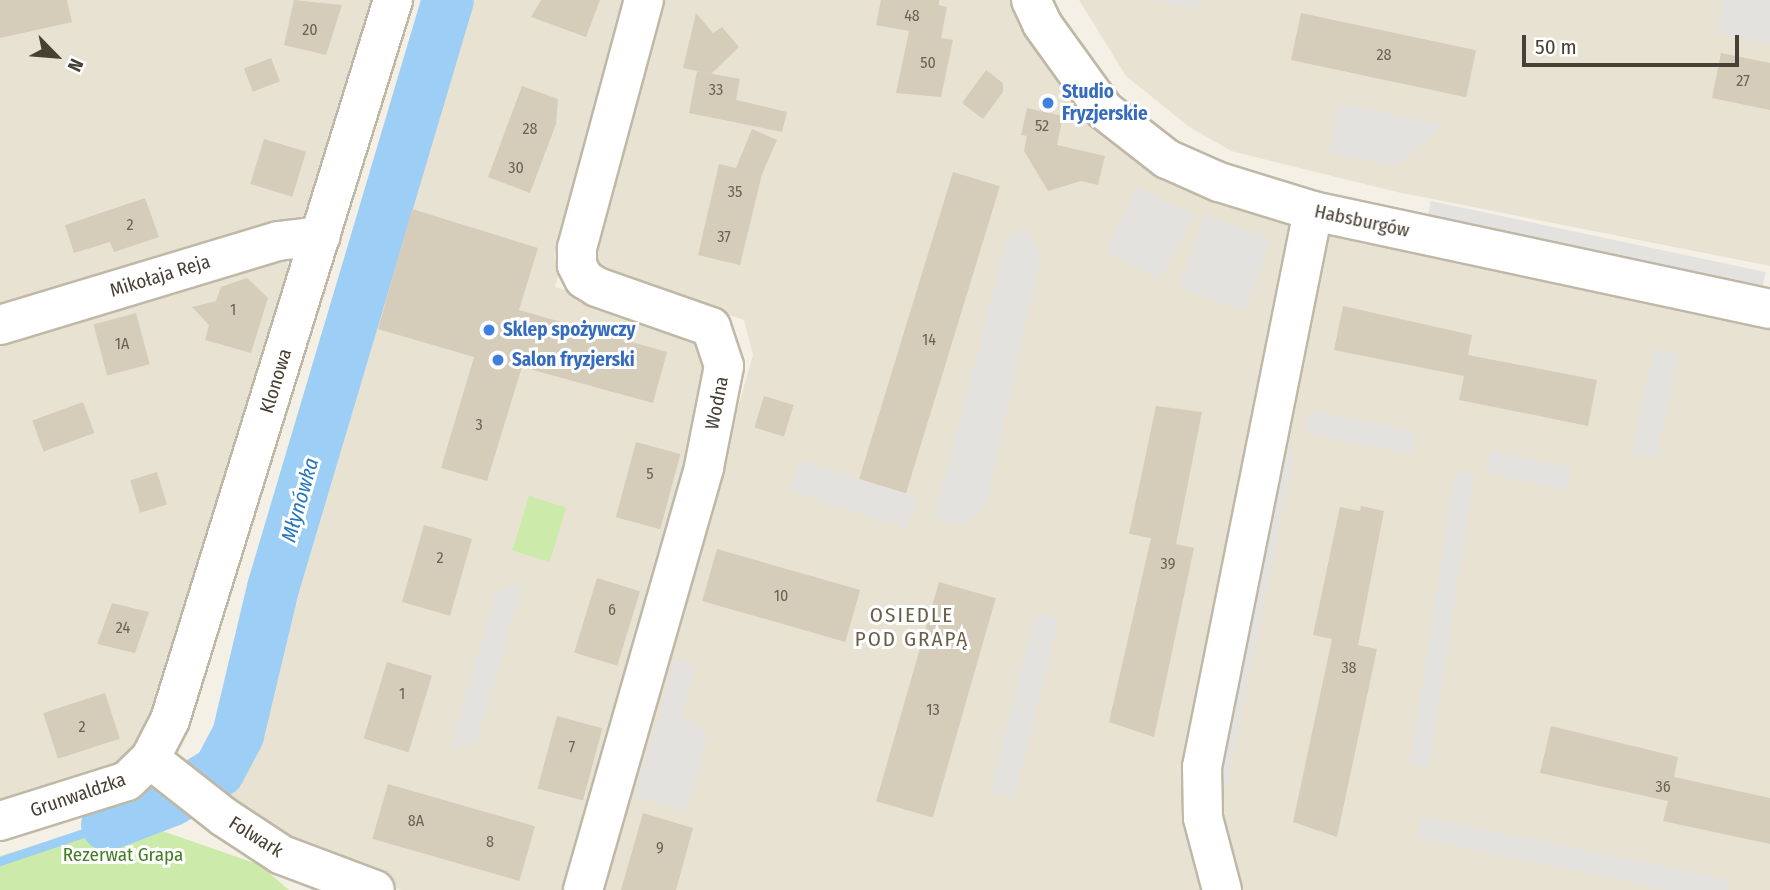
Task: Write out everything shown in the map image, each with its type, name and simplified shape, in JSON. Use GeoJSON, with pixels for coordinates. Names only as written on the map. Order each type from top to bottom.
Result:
{"type":"FeatureCollection","features":[{"type":"Feature","properties":{"kind":"street","name":"Klonowa"},"geometry":{"type":"LineString","coordinates":[[161,768],[170,720],[393,0]]}},
{"type":"Feature","properties":{"kind":"street","name":"Wodna"},"geometry":{"type":"LineString","coordinates":[[583,890],[705,467],[724,366],[711,327],[597,287],[584,279],[577,265],[577,248],[644,0]]}},
{"type":"Feature","properties":{"kind":"street","name":"Habsburgów"},"geometry":{"type":"LineString","coordinates":[[1031,0],[1068,61],[1104,110],[1137,139],[1167,159],[1219,182],[1313,211],[1770,309]]}},
{"type":"Feature","properties":{"kind":"street"},"geometry":{"type":"LineString","coordinates":[[1222,890],[1203,818],[1202,767],[1313,211]]}},
{"type":"Feature","properties":{"kind":"street","name":"Mikołaja Reja"},"geometry":{"type":"LineString","coordinates":[[0,324],[278,241],[321,236]]}},
{"type":"Feature","properties":{"kind":"street","name":"Folwark"},"geometry":{"type":"LineString","coordinates":[[161,768],[224,817],[282,855],[375,890]]}},
{"type":"Feature","properties":{"kind":"street","name":"Grunwaldzka"},"geometry":{"type":"LineString","coordinates":[[0,821],[161,768]]}},
{"type":"Feature","properties":{"kind":"street"},"geometry":{"type":"LineString","coordinates":[[282,855],[321,890]]}},
{"type":"Feature","properties":{"kind":"shaded area"},"geometry":{"type":"Polygon","coordinates":[[[0,0],[378,0],[308,213],[296,221],[0,313],[0,0]]]}},
{"type":"Feature","properties":{"kind":"shaded area"},"geometry":{"type":"Polygon","coordinates":[[[460,0],[634,0],[555,287],[699,333],[712,393],[575,890],[401,890],[293,849],[222,800],[248,746],[285,582],[460,0]]]}},
{"type":"Feature","properties":{"kind":"shaded area"},"geometry":{"type":"Polygon","coordinates":[[[657,0],[1016,0],[1124,144],[1770,322],[1770,890],[599,890],[753,355],[744,320],[604,274],[595,267],[591,250],[657,0]]]}},
{"type":"Feature","properties":{"kind":"shaded area"},"geometry":{"type":"Polygon","coordinates":[[[1079,0],[1770,0],[1770,266],[1397,192],[1231,151],[1188,126],[1126,76],[1079,0]]]}},
{"type":"Feature","properties":{"kind":"shaded area"},"geometry":{"type":"Polygon","coordinates":[[[1151,0],[1199,0],[1197,10],[1151,0]]]}},
{"type":"Feature","properties":{"kind":"shaded area"},"geometry":{"type":"Polygon","coordinates":[[[1724,0],[1770,0],[1770,44],[1717,33],[1724,0]]]}},
{"type":"Feature","properties":{"kind":"shaded area"},"geometry":{"type":"Polygon","coordinates":[[[1340,104],[1443,125],[1396,167],[1330,153],[1340,104]]]}},
{"type":"Feature","properties":{"kind":"shaded area"},"geometry":{"type":"Polygon","coordinates":[[[1138,187],[1193,215],[1161,279],[1105,251],[1138,187]]]}},
{"type":"Feature","properties":{"kind":"shaded area"},"geometry":{"type":"Polygon","coordinates":[[[1431,201],[1766,272],[1762,291],[1427,220],[1431,201]]]}},
{"type":"Feature","properties":{"kind":"shaded area"},"geometry":{"type":"Polygon","coordinates":[[[1205,215],[1271,239],[1244,311],[1179,287],[1205,215]]]}},
{"type":"Feature","properties":{"kind":"shaded area"},"geometry":{"type":"Polygon","coordinates":[[[1028,228],[1040,256],[987,502],[965,526],[934,518],[1008,237],[1028,228]]]}},
{"type":"Feature","properties":{"kind":"shaded area"},"geometry":{"type":"Polygon","coordinates":[[[279,255],[293,268],[153,727],[134,753],[88,782],[0,808],[0,335],[279,255]]]}},
{"type":"Feature","properties":{"kind":"shaded area"},"geometry":{"type":"Polygon","coordinates":[[[1654,349],[1678,354],[1656,459],[1632,454],[1654,349]]]}},
{"type":"Feature","properties":{"kind":"shaded area"},"geometry":{"type":"Polygon","coordinates":[[[1311,410],[1416,432],[1411,455],[1306,432],[1311,410]]]}},
{"type":"Feature","properties":{"kind":"shaded area"},"geometry":{"type":"Polygon","coordinates":[[[1275,449],[1294,453],[1225,791],[1212,787],[1275,449]]]}},
{"type":"Feature","properties":{"kind":"shaded area"},"geometry":{"type":"Polygon","coordinates":[[[1491,451],[1571,468],[1567,490],[1486,473],[1491,451]]]}},
{"type":"Feature","properties":{"kind":"shaded area"},"geometry":{"type":"Polygon","coordinates":[[[800,460],[917,498],[907,528],[790,490],[800,460]]]}},
{"type":"Feature","properties":{"kind":"shaded area"},"geometry":{"type":"Polygon","coordinates":[[[1456,471],[1475,474],[1428,766],[1410,763],[1456,471]]]}},
{"type":"Feature","properties":{"kind":"shaded area"},"geometry":{"type":"Polygon","coordinates":[[[523,583],[476,742],[451,748],[496,592],[523,583]]]}},
{"type":"Feature","properties":{"kind":"shaded area"},"geometry":{"type":"Polygon","coordinates":[[[1035,613],[1059,619],[1015,799],[990,793],[1035,613]]]}},
{"type":"Feature","properties":{"kind":"shaded area"},"geometry":{"type":"Polygon","coordinates":[[[676,657],[696,663],[681,715],[709,734],[686,811],[635,796],[676,657]]]}},
{"type":"Feature","properties":{"kind":"shaded area"},"geometry":{"type":"Polygon","coordinates":[[[1422,817],[1730,880],[1728,890],[1668,890],[1418,838],[1422,817]]]}},
{"type":"Feature","properties":{"kind":"green space"},"geometry":{"type":"Polygon","coordinates":[[[529,496],[566,507],[550,562],[512,551],[529,496]]]}},
{"type":"Feature","properties":{"kind":"green space","name":"Rezerwat Grapa"},"geometry":{"type":"Polygon","coordinates":[[[125,818],[260,865],[289,890],[0,890],[0,856],[125,818]]]}},
{"type":"Feature","properties":{"kind":"building"},"geometry":{"type":"Polygon","coordinates":[[[0,0],[67,0],[72,22],[0,38],[0,0]]]}},
{"type":"Feature","properties":{"kind":"building"},"geometry":{"type":"Polygon","coordinates":[[[294,0],[342,5],[326,55],[284,45],[294,0]]]}},
{"type":"Feature","properties":{"kind":"building"},"geometry":{"type":"Polygon","coordinates":[[[541,0],[600,0],[586,37],[531,17],[541,0]]]}},
{"type":"Feature","properties":{"kind":"building"},"geometry":{"type":"Polygon","coordinates":[[[881,0],[939,0],[939,5],[947,7],[941,38],[953,40],[941,97],[896,93],[909,31],[876,25],[881,0]]]}},
{"type":"Feature","properties":{"kind":"building"},"geometry":{"type":"Polygon","coordinates":[[[696,13],[713,33],[722,27],[739,47],[711,74],[683,68],[696,13]]]}},
{"type":"Feature","properties":{"kind":"building"},"geometry":{"type":"Polygon","coordinates":[[[1301,13],[1476,50],[1466,97],[1291,60],[1301,13]]]}},
{"type":"Feature","properties":{"kind":"building"},"geometry":{"type":"Polygon","coordinates":[[[1721,53],[1770,63],[1770,110],[1712,98],[1721,53]]]}},
{"type":"Feature","properties":{"kind":"building"},"geometry":{"type":"Polygon","coordinates":[[[271,58],[280,81],[253,92],[244,68],[271,58]]]}},
{"type":"Feature","properties":{"kind":"building"},"geometry":{"type":"Polygon","coordinates":[[[986,70],[1003,83],[1003,92],[983,119],[962,103],[986,70]]]}},
{"type":"Feature","properties":{"kind":"building"},"geometry":{"type":"Polygon","coordinates":[[[697,71],[740,79],[736,100],[787,112],[782,132],[689,113],[697,71]]]}},
{"type":"Feature","properties":{"kind":"building"},"geometry":{"type":"Polygon","coordinates":[[[522,86],[558,99],[556,124],[530,193],[488,177],[522,86]]]}},
{"type":"Feature","properties":{"kind":"building"},"geometry":{"type":"Polygon","coordinates":[[[1027,108],[1063,116],[1057,145],[1105,156],[1098,185],[1081,181],[1048,191],[1024,151],[1027,136],[1021,135],[1027,108]]]}},
{"type":"Feature","properties":{"kind":"building"},"geometry":{"type":"Polygon","coordinates":[[[752,129],[777,140],[762,174],[740,265],[698,255],[719,164],[736,168],[752,129]]]}},
{"type":"Feature","properties":{"kind":"building"},"geometry":{"type":"Polygon","coordinates":[[[264,139],[306,152],[292,197],[250,184],[264,139]]]}},
{"type":"Feature","properties":{"kind":"building"},"geometry":{"type":"Polygon","coordinates":[[[953,172],[1000,186],[906,493],[859,479],[953,172]]]}},
{"type":"Feature","properties":{"kind":"building"},"geometry":{"type":"Polygon","coordinates":[[[145,198],[159,237],[114,252],[110,242],[74,253],[65,225],[145,198]]]}},
{"type":"Feature","properties":{"kind":"building"},"geometry":{"type":"Polygon","coordinates":[[[412,209],[538,248],[519,310],[667,352],[653,403],[522,367],[487,481],[441,468],[474,357],[378,329],[412,209]]]}},
{"type":"Feature","properties":{"kind":"building"},"geometry":{"type":"Polygon","coordinates":[[[247,278],[268,298],[251,353],[205,340],[209,325],[192,307],[216,301],[221,287],[247,278]]]}},
{"type":"Feature","properties":{"kind":"building"},"geometry":{"type":"Polygon","coordinates":[[[1343,306],[1472,335],[1468,355],[1597,380],[1588,426],[1459,400],[1464,376],[1334,350],[1343,306]]]}},
{"type":"Feature","properties":{"kind":"building"},"geometry":{"type":"Polygon","coordinates":[[[136,313],[150,364],[107,376],[93,324],[136,313]]]}},
{"type":"Feature","properties":{"kind":"building"},"geometry":{"type":"Polygon","coordinates":[[[764,396],[794,405],[784,437],[754,428],[764,396]]]}},
{"type":"Feature","properties":{"kind":"building"},"geometry":{"type":"Polygon","coordinates":[[[83,402],[94,433],[44,451],[32,420],[83,402]]]}},
{"type":"Feature","properties":{"kind":"building"},"geometry":{"type":"Polygon","coordinates":[[[1156,406],[1202,412],[1176,544],[1194,548],[1154,737],[1109,722],[1151,538],[1129,534],[1156,406]]]}},
{"type":"Feature","properties":{"kind":"building"},"geometry":{"type":"Polygon","coordinates":[[[636,442],[680,454],[660,529],[616,517],[636,442]]]}},
{"type":"Feature","properties":{"kind":"building"},"geometry":{"type":"Polygon","coordinates":[[[157,472],[167,505],[140,513],[130,480],[157,472]]]}},
{"type":"Feature","properties":{"kind":"building"},"geometry":{"type":"Polygon","coordinates":[[[1361,506],[1384,511],[1358,645],[1377,649],[1337,837],[1293,822],[1332,639],[1313,635],[1340,507],[1360,511],[1361,506]]]}},
{"type":"Feature","properties":{"kind":"building"},"geometry":{"type":"Polygon","coordinates":[[[424,525],[472,539],[450,616],[402,602],[424,525]]]}},
{"type":"Feature","properties":{"kind":"building"},"geometry":{"type":"Polygon","coordinates":[[[717,549],[860,590],[845,642],[702,601],[717,549]]]}},
{"type":"Feature","properties":{"kind":"building"},"geometry":{"type":"Polygon","coordinates":[[[597,578],[640,591],[617,666],[574,653],[597,578]]]}},
{"type":"Feature","properties":{"kind":"building"},"geometry":{"type":"Polygon","coordinates":[[[939,582],[996,598],[933,817],[876,801],[939,582]]]}},
{"type":"Feature","properties":{"kind":"building"},"geometry":{"type":"Polygon","coordinates":[[[112,603],[149,612],[135,653],[97,644],[112,603]]]}},
{"type":"Feature","properties":{"kind":"building"},"geometry":{"type":"Polygon","coordinates":[[[387,662],[432,676],[409,752],[364,739],[387,662]]]}},
{"type":"Feature","properties":{"kind":"building"},"geometry":{"type":"Polygon","coordinates":[[[105,693],[120,739],[58,759],[43,713],[105,693]]]}},
{"type":"Feature","properties":{"kind":"building"},"geometry":{"type":"Polygon","coordinates":[[[557,716],[602,728],[583,801],[538,788],[557,716]]]}},
{"type":"Feature","properties":{"kind":"building"},"geometry":{"type":"Polygon","coordinates":[[[1551,726],[1678,757],[1674,777],[1770,798],[1770,844],[1663,821],[1668,801],[1540,773],[1551,726]]]}},
{"type":"Feature","properties":{"kind":"building"},"geometry":{"type":"Polygon","coordinates":[[[388,784],[535,826],[519,881],[372,839],[388,784]]]}},
{"type":"Feature","properties":{"kind":"building"},"geometry":{"type":"Polygon","coordinates":[[[643,813],[693,828],[676,890],[621,890],[643,813]]]}},
{"type":"Feature","properties":{"kind":"waterway","name":"Młynówka"},"geometry":{"type":"LineString","coordinates":[[107,825],[172,800],[219,771],[238,735],[273,588],[448,0]]}},
{"type":"Feature","properties":{"kind":"waterway","name":"Młynówka"},"geometry":{"type":"LineString","coordinates":[[0,861],[107,825]]}},
{"type":"Feature","properties":{"kind":"place","name":"Studio Fryzjerskie"},"geometry":{"type":"Point","coordinates":[1048,103]}},
{"type":"Feature","properties":{"kind":"place","name":"Sklep spożywczy"},"geometry":{"type":"Point","coordinates":[489,330]}},
{"type":"Feature","properties":{"kind":"place","name":"Salon fryzjerski"},"geometry":{"type":"Point","coordinates":[498,360]}},
{"type":"Feature","properties":{"kind":"district","name":"OSIEDLE POD GRAPĄ"},"geometry":{"type":"Point","coordinates":[912,627]}}]}
